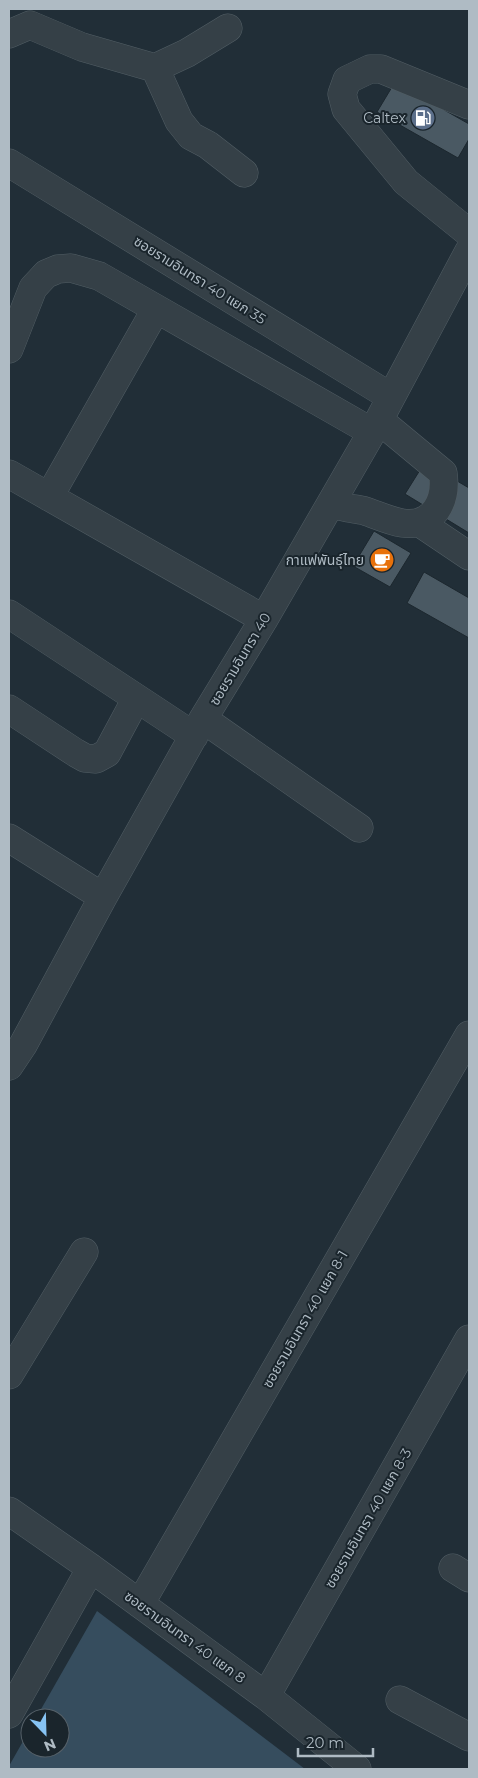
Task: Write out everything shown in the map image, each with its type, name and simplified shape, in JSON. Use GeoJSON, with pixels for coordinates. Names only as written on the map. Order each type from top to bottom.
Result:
{"type":"FeatureCollection","features":[{"type":"Feature","properties":{"kind":"street"},"geometry":{"type":"LineString","coordinates":[[9,34],[30,25],[82,47],[156,68],[187,53],[228,28]]}},
{"type":"Feature","properties":{"kind":"street"},"geometry":{"type":"LineString","coordinates":[[156,68],[179,121],[191,136],[208,145],[244,173]]}},
{"type":"Feature","properties":{"kind":"street"},"geometry":{"type":"LineString","coordinates":[[469,105],[381,69],[370,69],[347,80],[342,94],[346,109],[406,182],[469,233]]}},
{"type":"Feature","properties":{"kind":"street","name":"ซอยรามอินทรา 40 แยก 35"},"geometry":{"type":"LineString","coordinates":[[9,163],[381,417]]}},
{"type":"Feature","properties":{"kind":"street","name":"ซอยรามอินทรา 40"},"geometry":{"type":"LineString","coordinates":[[13,1049],[103,897],[198,728],[264,619],[381,417],[460,290],[469,251]]}},
{"type":"Feature","properties":{"kind":"street"},"geometry":{"type":"LineString","coordinates":[[9,349],[34,288],[46,274],[58,269],[71,268],[100,276],[156,308],[381,417],[443,472],[444,482],[441,498],[435,513],[420,523],[402,523],[363,510],[338,506],[332,502]]}},
{"type":"Feature","properties":{"kind":"street"},"geometry":{"type":"LineString","coordinates":[[49,497],[156,308]]}},
{"type":"Feature","properties":{"kind":"street"},"geometry":{"type":"LineString","coordinates":[[9,474],[264,619]]}},
{"type":"Feature","properties":{"kind":"street"},"geometry":{"type":"LineString","coordinates":[[420,523],[469,556]]}},
{"type":"Feature","properties":{"kind":"street"},"geometry":{"type":"LineString","coordinates":[[9,614],[136,699],[198,728],[359,828]]}},
{"type":"Feature","properties":{"kind":"street"},"geometry":{"type":"LineString","coordinates":[[9,709],[76,753],[85,758],[96,759],[107,753],[136,699]]}},
{"type":"Feature","properties":{"kind":"street"},"geometry":{"type":"LineString","coordinates":[[9,838],[103,897]]}},
{"type":"Feature","properties":{"kind":"street","name":"ซอยรามอินทรา 40 แยก 8-1"},"geometry":{"type":"LineString","coordinates":[[140,1604],[469,1035]]}},
{"type":"Feature","properties":{"kind":"street"},"geometry":{"type":"LineString","coordinates":[[9,1375],[84,1252]]}},
{"type":"Feature","properties":{"kind":"street","name":"ซอยรามอินทรา 40 แยก 8-3"},"geometry":{"type":"LineString","coordinates":[[266,1696],[469,1339]]}},
{"type":"Feature","properties":{"kind":"street","name":"ซอยรามอินทรา 40 แยก 8"},"geometry":{"type":"LineString","coordinates":[[9,1512],[91,1568],[266,1696],[348,1766]]}},
{"type":"Feature","properties":{"kind":"street"},"geometry":{"type":"LineString","coordinates":[[9,1714],[91,1568]]}},
{"type":"Feature","properties":{"kind":"street"},"geometry":{"type":"LineString","coordinates":[[400,1700],[469,1737]]}},
{"type":"Feature","properties":{"kind":"water"},"geometry":{"type":"Polygon","coordinates":[[[97,1611],[305,1769],[9,1769],[20,1747],[20,1758],[70,1758],[70,1708],[42,1708],[97,1611]]]}},
{"type":"Feature","properties":{"kind":"building","name":"Caltex"},"geometry":{"type":"Polygon","coordinates":[[[395,82],[469,124],[469,139],[458,158],[377,112],[395,82]]]}},
{"type":"Feature","properties":{"kind":"building"},"geometry":{"type":"Polygon","coordinates":[[[425,462],[469,488],[469,533],[405,494],[425,462]]]}},
{"type":"Feature","properties":{"kind":"building","name":"กาแฟพันธุ์ไทย"},"geometry":{"type":"Polygon","coordinates":[[[374,531],[411,553],[390,587],[353,566],[374,531]]]}},
{"type":"Feature","properties":{"kind":"building"},"geometry":{"type":"Polygon","coordinates":[[[424,572],[469,598],[469,638],[407,603],[424,572]]]}},
{"type":"Feature","properties":{"kind":"place","name":"Caltex"},"geometry":{"type":"Point","coordinates":[423,118]}},
{"type":"Feature","properties":{"kind":"place","name":"กาแฟพันธุ์ไทย"},"geometry":{"type":"Point","coordinates":[382,560]}}]}
